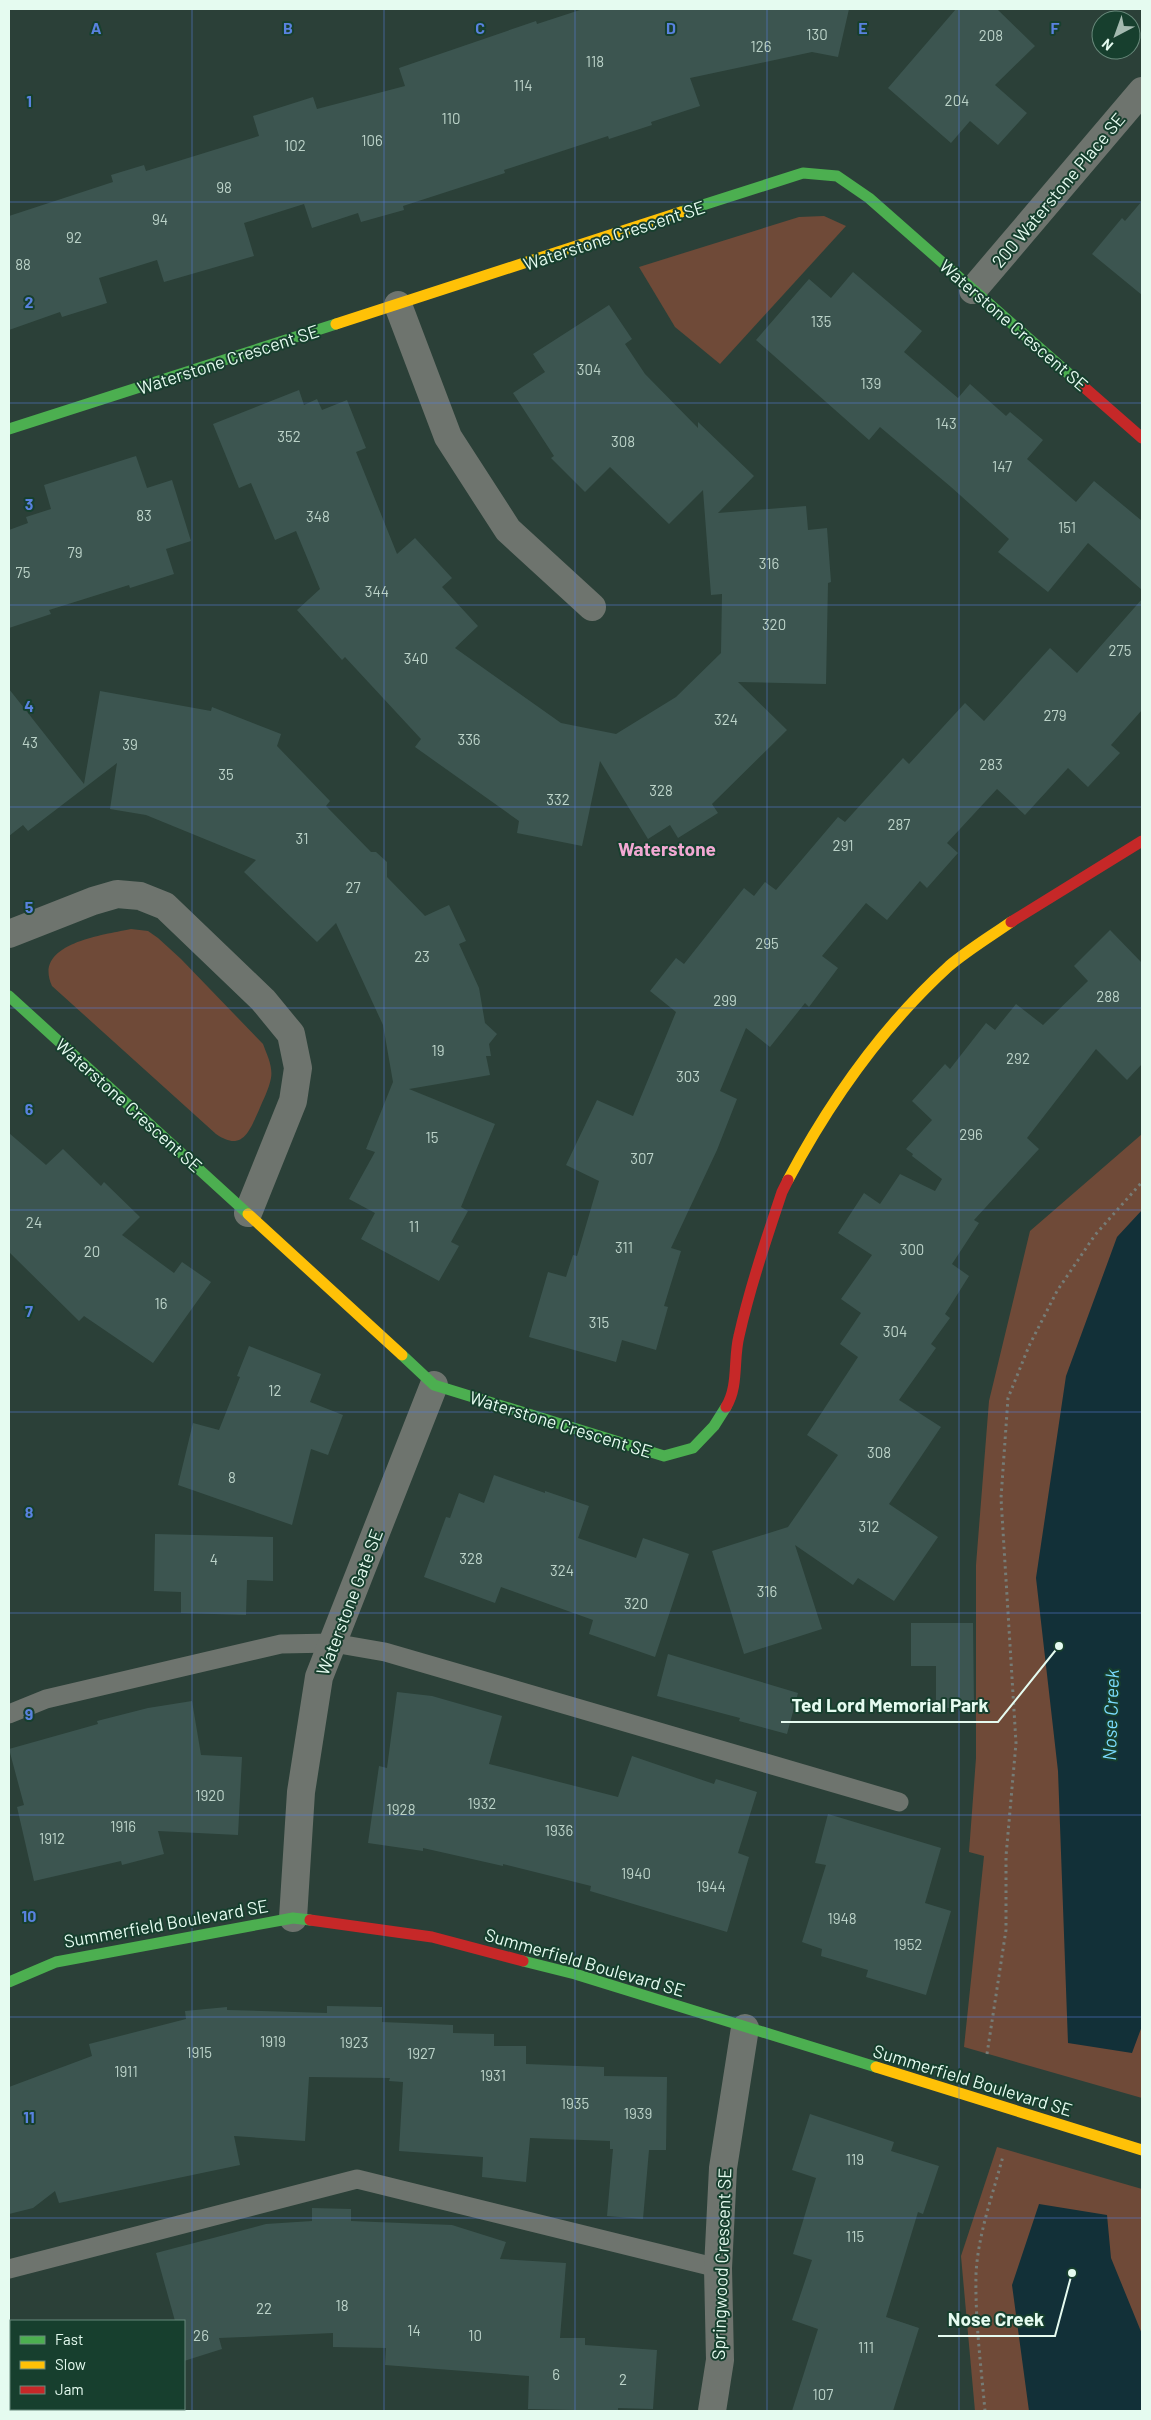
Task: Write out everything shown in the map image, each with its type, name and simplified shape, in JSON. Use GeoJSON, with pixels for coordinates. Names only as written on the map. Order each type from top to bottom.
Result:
{"type":"FeatureCollection","features":[{"type":"Feature","properties":{"kind":"street","name":"200 Waterstone Place SE"},"geometry":{"type":"LineString","coordinates":[[973,290],[1142,90]]}},
{"type":"Feature","properties":{"kind":"street","name":"Waterstone Crescent SE"},"geometry":{"type":"LineString","coordinates":[[9,429],[803,173],[837,176],[869,198],[1142,438]]}},
{"type":"Feature","properties":{"kind":"street"},"geometry":{"type":"LineString","coordinates":[[398,305],[448,437],[473,476],[508,530],[592,607]]}},
{"type":"Feature","properties":{"kind":"street","name":"Waterstone Crescent SE"},"geometry":{"type":"LineString","coordinates":[[9,996],[434,1385],[664,1456],[693,1448],[714,1426],[732,1397],[738,1339],[753,1277],[782,1192],[812,1135],[854,1072],[907,1008],[951,965],[1024,912],[1142,841]]}},
{"type":"Feature","properties":{"kind":"street"},"geometry":{"type":"LineString","coordinates":[[9,934],[93,901],[117,894],[140,896],[165,906],[263,1000],[291,1034],[298,1068],[293,1101],[248,1213]]}},
{"type":"Feature","properties":{"kind":"street","name":"Waterstone Gate SE"},"geometry":{"type":"LineString","coordinates":[[293,1918],[301,1792],[319,1677],[434,1385]]}},
{"type":"Feature","properties":{"kind":"street","name":"Summerfield Boulevard SE"},"geometry":{"type":"LineString","coordinates":[[9,1982],[56,1962],[293,1918],[432,1937],[574,1974],[1142,2150]]}},
{"type":"Feature","properties":{"kind":"street","name":"Springwood Crescent SE"},"geometry":{"type":"LineString","coordinates":[[712,2411],[720,2360],[718,2268],[723,2168],[745,2028]]}},
{"type":"Feature","properties":{"kind":"lane"},"geometry":{"type":"LineString","coordinates":[[9,1714],[46,1699],[281,1644],[333,1643],[385,1652],[899,1802]]}},
{"type":"Feature","properties":{"kind":"lane"},"geometry":{"type":"LineString","coordinates":[[9,2269],[357,2179],[718,2268]]}},
{"type":"Feature","properties":{"kind":"path"},"geometry":{"type":"LineString","coordinates":[[987,2054],[1006,1930],[1006,1856],[1016,1743],[1001,1498],[1008,1398],[1029,1346],[1057,1291],[1095,1235],[1142,1182]]}},
{"type":"Feature","properties":{"kind":"path"},"geometry":{"type":"LineString","coordinates":[[985,2411],[978,2345],[976,2274],[982,2236],[1003,2156]]}},
{"type":"Feature","properties":{"kind":"shaded area"},"geometry":{"type":"Polygon","coordinates":[[[824,216],[846,226],[720,364],[675,327],[639,267],[799,217],[824,216]]]}},
{"type":"Feature","properties":{"kind":"shaded area"},"geometry":{"type":"Polygon","coordinates":[[[131,929],[148,931],[158,938],[181,959],[263,1044],[270,1065],[270,1082],[252,1126],[238,1140],[232,1141],[216,1134],[52,986],[49,971],[52,960],[61,951],[89,938],[131,929]]]}},
{"type":"Feature","properties":{"kind":"shaded area"},"geometry":{"type":"Polygon","coordinates":[[[1142,1134],[1142,2098],[964,2047],[984,1856],[969,1852],[976,1758],[976,1565],[989,1401],[1030,1231],[1142,1134]]]}},
{"type":"Feature","properties":{"kind":"shaded area"},"geometry":{"type":"Polygon","coordinates":[[[997,2147],[1142,2189],[1142,2411],[975,2411],[961,2256],[997,2147]]]}},
{"type":"Feature","properties":{"kind":"water"},"geometry":{"type":"Polygon","coordinates":[[[1142,1210],[1142,2026],[1132,2053],[1068,2043],[1058,1771],[1036,1578],[1066,1376],[1117,1237],[1142,1210]]]}},
{"type":"Feature","properties":{"kind":"water"},"geometry":{"type":"Polygon","coordinates":[[[1039,2204],[1107,2215],[1111,2258],[1142,2334],[1142,2411],[1029,2411],[1012,2285],[1039,2204]]]}},
{"type":"Feature","properties":{"kind":"building"},"geometry":{"type":"Polygon","coordinates":[[[583,9],[849,9],[838,57],[812,52],[690,78],[700,106],[651,122],[652,125],[609,139],[608,136],[504,170],[505,173],[403,206],[404,210],[361,222],[358,213],[312,228],[304,204],[244,223],[254,256],[164,282],[157,260],[99,278],[107,303],[62,317],[60,312],[9,330],[9,216],[113,182],[111,175],[144,165],[146,171],[259,136],[253,116],[313,97],[317,109],[405,86],[399,68],[536,21],[537,24],[583,9]]]}},
{"type":"Feature","properties":{"kind":"building"},"geometry":{"type":"Polygon","coordinates":[[[956,9],[997,9],[1035,46],[995,85],[1027,113],[998,145],[970,121],[951,143],[888,88],[956,9]]]}},
{"type":"Feature","properties":{"kind":"building"},"geometry":{"type":"Polygon","coordinates":[[[1142,201],[1142,295],[1092,254],[1122,218],[1125,221],[1142,201]]]}},
{"type":"Feature","properties":{"kind":"building"},"geometry":{"type":"Polygon","coordinates":[[[853,272],[922,331],[904,352],[958,398],[970,384],[1006,416],[1010,412],[1043,440],[1027,459],[1076,502],[1094,481],[1142,521],[1142,590],[1088,543],[1048,592],[998,552],[1009,539],[951,487],[880,427],[869,440],[756,340],[809,279],[831,298],[853,272]]]}},
{"type":"Feature","properties":{"kind":"building"},"geometry":{"type":"Polygon","coordinates":[[[609,305],[632,339],[625,344],[645,374],[698,428],[698,422],[754,476],[718,513],[806,506],[808,530],[827,528],[831,582],[828,583],[826,684],[738,682],[787,730],[712,804],[718,813],[678,838],[670,825],[648,839],[600,761],[582,846],[517,833],[519,821],[415,747],[421,739],[345,657],[342,660],[297,610],[320,589],[296,531],[275,540],[251,483],[239,488],[213,424],[299,390],[304,405],[317,399],[322,410],[347,400],[366,448],[356,452],[397,554],[415,538],[452,578],[442,587],[478,626],[455,648],[561,723],[616,734],[676,697],[721,653],[722,594],[711,595],[703,490],[669,524],[610,467],[585,492],[551,458],[554,456],[513,393],[545,372],[533,354],[609,305]]]}},
{"type":"Feature","properties":{"kind":"building"},"geometry":{"type":"Polygon","coordinates":[[[136,456],[147,488],[172,480],[191,541],[166,549],[174,574],[130,588],[129,585],[49,610],[51,614],[9,628],[9,530],[28,523],[26,517],[51,509],[44,485],[136,456]]]}},
{"type":"Feature","properties":{"kind":"building"},"geometry":{"type":"Polygon","coordinates":[[[1142,599],[1142,710],[1111,745],[1120,753],[1088,787],[1068,768],[1025,815],[997,789],[947,843],[958,853],[927,888],[920,881],[887,920],[866,903],[822,956],[838,968],[809,1007],[805,1003],[770,1047],[746,1028],[720,1091],[737,1099],[717,1150],[671,1248],[681,1251],[664,1306],[668,1307],[656,1350],[622,1340],[616,1362],[529,1337],[548,1272],[566,1277],[573,1255],[577,1256],[599,1181],[566,1165],[597,1100],[633,1116],[676,1012],[650,991],[676,958],[684,964],[744,888],[754,896],[765,882],[776,890],[838,817],[845,822],[903,758],[909,764],[965,703],[984,721],[1050,648],[1077,673],[1142,599]]]}},
{"type":"Feature","properties":{"kind":"building"},"geometry":{"type":"Polygon","coordinates":[[[9,689],[84,784],[100,691],[211,711],[212,707],[281,734],[277,746],[330,801],[326,806],[371,852],[376,852],[387,862],[387,877],[425,916],[449,905],[466,941],[459,944],[479,988],[485,1023],[497,1034],[489,1044],[491,1056],[486,1056],[490,1075],[409,1089],[495,1124],[461,1207],[468,1211],[451,1242],[459,1246],[439,1281],[361,1239],[375,1213],[349,1199],[375,1152],[366,1149],[393,1082],[383,1025],[336,923],[317,942],[244,872],[256,860],[146,815],[110,809],[117,763],[28,831],[23,825],[9,836],[9,689]]]}},
{"type":"Feature","properties":{"kind":"building"},"geometry":{"type":"Polygon","coordinates":[[[1110,930],[1142,963],[1142,1064],[1127,1080],[1096,1049],[1027,1138],[1039,1149],[974,1220],[979,1223],[952,1264],[969,1276],[945,1314],[950,1318],[931,1344],[936,1348],[899,1400],[941,1427],[889,1504],[938,1537],[894,1601],[858,1578],[853,1585],[795,1545],[822,1629],[744,1654],[712,1551],[788,1527],[838,1455],[807,1435],[858,1357],[840,1344],[861,1313],[841,1299],[872,1255],[838,1233],[864,1193],[880,1204],[900,1174],[935,1191],[942,1179],[912,1156],[913,1154],[906,1149],[932,1120],[912,1101],[945,1064],[950,1069],[986,1023],[995,1030],[1016,1004],[1043,1025],[1088,981],[1074,966],[1110,930]]]}},
{"type":"Feature","properties":{"kind":"building"},"geometry":{"type":"Polygon","coordinates":[[[9,1133],[46,1165],[63,1149],[101,1186],[104,1182],[140,1217],[122,1235],[174,1273],[182,1262],[211,1282],[153,1363],[84,1316],[79,1321],[9,1252],[9,1133]]]}},
{"type":"Feature","properties":{"kind":"building"},"geometry":{"type":"Polygon","coordinates":[[[249,1346],[321,1374],[310,1402],[343,1415],[328,1455],[311,1449],[292,1525],[178,1485],[193,1423],[219,1430],[240,1377],[237,1376],[249,1346]]]}},
{"type":"Feature","properties":{"kind":"building"},"geometry":{"type":"Polygon","coordinates":[[[494,1475],[589,1506],[578,1538],[636,1558],[643,1538],[689,1554],[655,1657],[589,1634],[593,1620],[501,1587],[495,1603],[424,1577],[446,1517],[450,1518],[459,1493],[484,1503],[494,1475]]]}},
{"type":"Feature","properties":{"kind":"building"},"geometry":{"type":"Polygon","coordinates":[[[155,1534],[273,1537],[273,1581],[247,1580],[246,1615],[181,1613],[181,1592],[154,1591],[155,1534]]]}},
{"type":"Feature","properties":{"kind":"building"},"geometry":{"type":"Polygon","coordinates":[[[911,1623],[973,1623],[974,1708],[936,1708],[936,1666],[911,1666],[911,1623]]]}},
{"type":"Feature","properties":{"kind":"building"},"geometry":{"type":"Polygon","coordinates":[[[668,1654],[798,1693],[787,1734],[739,1721],[740,1718],[657,1696],[668,1654]]]}},
{"type":"Feature","properties":{"kind":"building"},"geometry":{"type":"Polygon","coordinates":[[[397,1692],[432,1696],[502,1716],[489,1764],[618,1797],[632,1756],[714,1784],[716,1779],[757,1792],[738,1853],[749,1857],[727,1932],[590,1891],[591,1886],[503,1864],[503,1866],[423,1848],[423,1851],[368,1843],[379,1766],[387,1768],[397,1692]]]}},
{"type":"Feature","properties":{"kind":"building"},"geometry":{"type":"Polygon","coordinates":[[[192,1701],[201,1755],[242,1757],[238,1835],[158,1831],[164,1854],[122,1865],[121,1861],[34,1881],[17,1807],[24,1805],[9,1749],[98,1724],[97,1721],[148,1708],[192,1701]]]}},
{"type":"Feature","properties":{"kind":"building"},"geometry":{"type":"Polygon","coordinates":[[[828,1814],[941,1848],[925,1903],[951,1911],[926,1995],[866,1977],[868,1970],[821,1956],[822,1949],[802,1942],[826,1865],[815,1863],[828,1814]]]}},
{"type":"Feature","properties":{"kind":"building"},"geometry":{"type":"Polygon","coordinates":[[[327,2006],[382,2007],[382,2022],[453,2025],[453,2033],[494,2034],[494,2046],[526,2046],[526,2064],[604,2067],[604,2076],[667,2077],[666,2150],[649,2150],[643,2219],[607,2216],[613,2149],[610,2149],[610,2141],[530,2138],[526,2182],[482,2177],[483,2157],[399,2151],[403,2082],[389,2081],[390,2078],[309,2077],[305,2141],[234,2136],[240,2165],[59,2203],[55,2191],[33,2208],[9,2214],[9,2087],[92,2056],[89,2044],[186,2019],[185,2011],[227,2007],[227,2010],[327,2013],[327,2006]]]}},
{"type":"Feature","properties":{"kind":"building"},"geometry":{"type":"Polygon","coordinates":[[[810,2114],[894,2142],[891,2151],[939,2166],[923,2214],[918,2212],[886,2317],[919,2328],[893,2411],[792,2411],[818,2329],[792,2320],[812,2260],[793,2254],[816,2178],[792,2170],[810,2114]]]}},
{"type":"Feature","properties":{"kind":"building"},"geometry":{"type":"Polygon","coordinates":[[[312,2208],[351,2209],[351,2221],[452,2225],[506,2242],[500,2259],[566,2263],[560,2338],[585,2338],[585,2345],[657,2350],[653,2409],[618,2408],[618,2411],[528,2409],[529,2376],[385,2365],[386,2348],[333,2347],[333,2333],[219,2338],[222,2349],[185,2361],[185,2320],[175,2320],[156,2253],[266,2224],[312,2221],[312,2208]]]}},
{"type":"Feature","properties":{"kind":"traffic: fast"},"geometry":{"type":"LineString","coordinates":[[681,212],[803,173],[837,176],[869,198],[1085,388]]}},
{"type":"Feature","properties":{"kind":"traffic: fast"},"geometry":{"type":"LineString","coordinates":[[9,429],[336,324]]}},
{"type":"Feature","properties":{"kind":"traffic: fast"},"geometry":{"type":"LineString","coordinates":[[9,996],[248,1214]]}},
{"type":"Feature","properties":{"kind":"traffic: fast"},"geometry":{"type":"LineString","coordinates":[[402,1355],[434,1385],[664,1456],[693,1448],[714,1426],[726,1407]]}},
{"type":"Feature","properties":{"kind":"traffic: fast"},"geometry":{"type":"LineString","coordinates":[[9,1982],[56,1962],[293,1918],[310,1920]]}},
{"type":"Feature","properties":{"kind":"traffic: fast"},"geometry":{"type":"LineString","coordinates":[[523,1961],[575,1974],[876,2067]]}},
{"type":"Feature","properties":{"kind":"traffic: slow"},"geometry":{"type":"LineString","coordinates":[[336,324],[681,212]]}},
{"type":"Feature","properties":{"kind":"traffic: slow"},"geometry":{"type":"LineString","coordinates":[[788,1180],[821,1122],[859,1066],[901,1014],[949,966],[1011,922]]}},
{"type":"Feature","properties":{"kind":"traffic: slow"},"geometry":{"type":"LineString","coordinates":[[248,1214],[402,1355]]}},
{"type":"Feature","properties":{"kind":"traffic: slow"},"geometry":{"type":"LineString","coordinates":[[876,2067],[1142,2150]]}},
{"type":"Feature","properties":{"kind":"traffic: jam"},"geometry":{"type":"LineString","coordinates":[[1085,388],[1142,438]]}},
{"type":"Feature","properties":{"kind":"traffic: jam"},"geometry":{"type":"LineString","coordinates":[[1011,922],[1142,841]]}},
{"type":"Feature","properties":{"kind":"traffic: jam"},"geometry":{"type":"LineString","coordinates":[[726,1407],[733,1390],[737,1345],[743,1318],[782,1192],[788,1180]]}},
{"type":"Feature","properties":{"kind":"traffic: jam"},"geometry":{"type":"LineString","coordinates":[[310,1920],[432,1937],[523,1961]]}},
{"type":"Feature","properties":{"kind":"place","name":"Ted Lord Memorial Park"},"geometry":{"type":"Point","coordinates":[1059,1646]}},
{"type":"Feature","properties":{"kind":"place","name":"Nose Creek"},"geometry":{"type":"Point","coordinates":[1072,2273]}},
{"type":"Feature","properties":{"kind":"district","name":"Waterstone"},"geometry":{"type":"Point","coordinates":[667,848]}}]}
